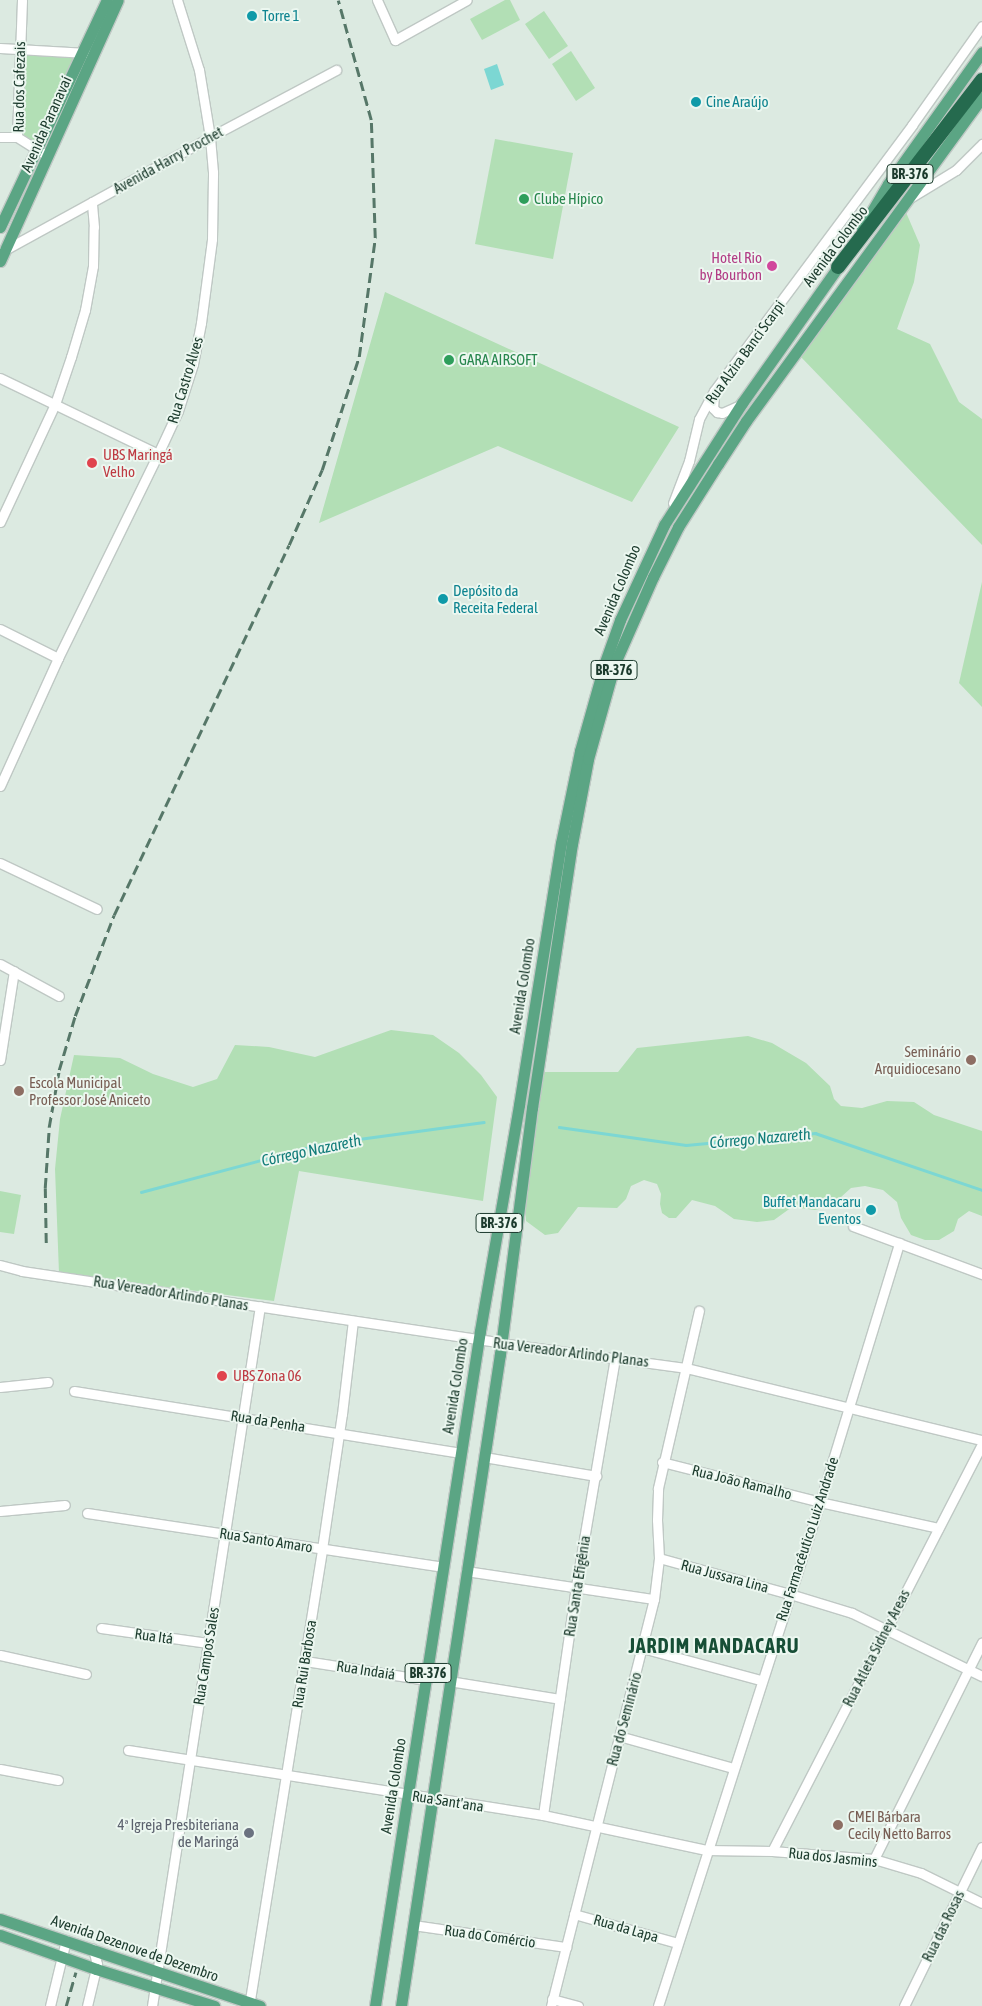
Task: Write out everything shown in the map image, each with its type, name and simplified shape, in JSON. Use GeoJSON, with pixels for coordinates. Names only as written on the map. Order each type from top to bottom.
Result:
{"type":"FeatureCollection","features":[{"type":"Feature","properties":{"kind":"highway","name":"Avenida Colombo"},"geometry":{"type":"LineString","coordinates":[[838,267],[982,80]]}},
{"type":"Feature","properties":{"kind":"main road","name":"Avenida Paranavaí"},"geometry":{"type":"LineString","coordinates":[[2,254],[48,156],[89,53],[106,0]]}},
{"type":"Feature","properties":{"kind":"main road","name":"Avenida Paranavaí"},"geometry":{"type":"LineString","coordinates":[[0,227],[37,151],[118,0]]}},
{"type":"Feature","properties":{"kind":"main road"},"geometry":{"type":"LineString","coordinates":[[838,267],[888,184],[982,52]]}},
{"type":"Feature","properties":{"kind":"main road","name":"Avenida Colombo"},"geometry":{"type":"LineString","coordinates":[[401,2006],[501,1344],[532,1108],[572,844],[588,759],[616,664],[653,577],[678,527],[746,421],[982,97]]}},
{"type":"Feature","properties":{"kind":"main road","name":"Avenida Colombo"},"geometry":{"type":"LineString","coordinates":[[374,2006],[409,1795],[479,1340],[561,843],[580,751],[610,648],[640,574],[664,525],[742,403],[838,267]]}},
{"type":"Feature","properties":{"kind":"main road"},"geometry":{"type":"LineString","coordinates":[[453,1509],[475,1513]]}},
{"type":"Feature","properties":{"kind":"main road","name":"Avenida Dezenove de Dezembro"},"geometry":{"type":"LineString","coordinates":[[0,1919],[157,1970],[253,2005]]}},
{"type":"Feature","properties":{"kind":"main road","name":"Avenida Dezenove de Dezembro"},"geometry":{"type":"LineString","coordinates":[[0,1935],[62,1958],[214,2006]]}},
{"type":"Feature","properties":{"kind":"street","name":"Rua dos Cafezais"},"geometry":{"type":"LineString","coordinates":[[22,0],[17,137],[48,156]]}},
{"type":"Feature","properties":{"kind":"street","name":"Rua Castro Alves"},"geometry":{"type":"LineString","coordinates":[[0,786],[58,658],[178,411],[193,364],[201,323],[212,239],[213,172],[210,136],[199,70],[178,0]]}},
{"type":"Feature","properties":{"kind":"street"},"geometry":{"type":"LineString","coordinates":[[377,0],[395,40],[467,0]]}},
{"type":"Feature","properties":{"kind":"street","name":"Rua Alzira Banci Scarpi"},"geometry":{"type":"LineString","coordinates":[[664,525],[682,483],[699,419],[714,391],[857,199],[982,26]]}},
{"type":"Feature","properties":{"kind":"street"},"geometry":{"type":"LineString","coordinates":[[0,48],[89,53]]}},
{"type":"Feature","properties":{"kind":"street","name":"Avenida Harry Prochet"},"geometry":{"type":"LineString","coordinates":[[2,254],[210,136],[336,70]]}},
{"type":"Feature","properties":{"kind":"street"},"geometry":{"type":"LineString","coordinates":[[0,137],[17,137]]}},
{"type":"Feature","properties":{"kind":"street"},"geometry":{"type":"LineString","coordinates":[[906,200],[956,170],[982,144]]}},
{"type":"Feature","properties":{"kind":"street"},"geometry":{"type":"LineString","coordinates":[[0,522],[55,404],[85,310],[93,266],[94,227],[92,202]]}},
{"type":"Feature","properties":{"kind":"street"},"geometry":{"type":"LineString","coordinates":[[0,378],[158,454]]}},
{"type":"Feature","properties":{"kind":"street"},"geometry":{"type":"LineString","coordinates":[[714,391],[713,408],[717,412],[722,413],[742,403]]}},
{"type":"Feature","properties":{"kind":"street"},"geometry":{"type":"LineString","coordinates":[[0,629],[58,658]]}},
{"type":"Feature","properties":{"kind":"street"},"geometry":{"type":"LineString","coordinates":[[0,863],[97,909]]}},
{"type":"Feature","properties":{"kind":"street"},"geometry":{"type":"LineString","coordinates":[[0,964],[59,996]]}},
{"type":"Feature","properties":{"kind":"street"},"geometry":{"type":"LineString","coordinates":[[0,1060],[14,971]]}},
{"type":"Feature","properties":{"kind":"street"},"geometry":{"type":"LineString","coordinates":[[853,1226],[982,1274]]}},
{"type":"Feature","properties":{"kind":"street","name":"Rua Farmacêutico Luiz Andrade"},"geometry":{"type":"LineString","coordinates":[[658,2006],[706,1850],[850,1408],[899,1243]]}},
{"type":"Feature","properties":{"kind":"street","name":"Rua Vereador Arlindo Planas"},"geometry":{"type":"LineString","coordinates":[[0,1265],[37,1273],[501,1344],[686,1368],[982,1440]]}},
{"type":"Feature","properties":{"kind":"street","name":"Rua Campos Sales"},"geometry":{"type":"LineString","coordinates":[[152,2006],[260,1306]]}},
{"type":"Feature","properties":{"kind":"street","name":"Rua do Seminário"},"geometry":{"type":"LineString","coordinates":[[551,2003],[654,1599],[659,1558],[657,1505],[662,1462],[699,1311]]}},
{"type":"Feature","properties":{"kind":"street","name":"Rua Rui Barbosa"},"geometry":{"type":"LineString","coordinates":[[253,2005],[340,1433],[353,1320]]}},
{"type":"Feature","properties":{"kind":"street","name":"Rua Santa Efigênia"},"geometry":{"type":"LineString","coordinates":[[543,1815],[576,1586],[615,1358]]}},
{"type":"Feature","properties":{"kind":"street"},"geometry":{"type":"LineString","coordinates":[[0,1387],[48,1382]]}},
{"type":"Feature","properties":{"kind":"street","name":"Rua da Penha"},"geometry":{"type":"LineString","coordinates":[[74,1391],[461,1453]]}},
{"type":"Feature","properties":{"kind":"street","name":"Rua Atleta Sidney Areas"},"geometry":{"type":"LineString","coordinates":[[772,1851],[982,1445]]}},
{"type":"Feature","properties":{"kind":"street"},"geometry":{"type":"LineString","coordinates":[[484,1457],[596,1476]]}},
{"type":"Feature","properties":{"kind":"street","name":"Rua João Ramalho"},"geometry":{"type":"LineString","coordinates":[[662,1462],[820,1502],[938,1528]]}},
{"type":"Feature","properties":{"kind":"street"},"geometry":{"type":"LineString","coordinates":[[0,1511],[64,1505]]}},
{"type":"Feature","properties":{"kind":"street","name":"Rua Santo Amaro"},"geometry":{"type":"LineString","coordinates":[[87,1513],[444,1567]]}},
{"type":"Feature","properties":{"kind":"street","name":"Rua Jussara Lina"},"geometry":{"type":"LineString","coordinates":[[659,1558],[852,1613],[982,1676]]}},
{"type":"Feature","properties":{"kind":"street"},"geometry":{"type":"LineString","coordinates":[[466,1571],[654,1599]]}},
{"type":"Feature","properties":{"kind":"street","name":"Rua Itá"},"geometry":{"type":"LineString","coordinates":[[101,1628],[208,1643]]}},
{"type":"Feature","properties":{"kind":"street"},"geometry":{"type":"LineString","coordinates":[[874,1859],[982,1642]]}},
{"type":"Feature","properties":{"kind":"street"},"geometry":{"type":"LineString","coordinates":[[642,1648],[761,1680]]}},
{"type":"Feature","properties":{"kind":"street"},"geometry":{"type":"LineString","coordinates":[[0,1655],[86,1674]]}},
{"type":"Feature","properties":{"kind":"street","name":"Rua Indaiá"},"geometry":{"type":"LineString","coordinates":[[305,1661],[426,1680]]}},
{"type":"Feature","properties":{"kind":"street"},"geometry":{"type":"LineString","coordinates":[[449,1681],[560,1699]]}},
{"type":"Feature","properties":{"kind":"street"},"geometry":{"type":"LineString","coordinates":[[619,1736],[733,1768]]}},
{"type":"Feature","properties":{"kind":"street","name":"Rua Sant'ana"},"geometry":{"type":"LineString","coordinates":[[128,1750],[543,1815],[597,1825],[706,1850]]}},
{"type":"Feature","properties":{"kind":"street"},"geometry":{"type":"LineString","coordinates":[[0,1768],[58,1780]]}},
{"type":"Feature","properties":{"kind":"street","name":"Rua das Rosas"},"geometry":{"type":"LineString","coordinates":[[904,2006],[982,1847]]}},
{"type":"Feature","properties":{"kind":"street","name":"Rua dos Jasmins"},"geometry":{"type":"LineString","coordinates":[[706,1850],[772,1851],[874,1859],[921,1873],[982,1903]]}},
{"type":"Feature","properties":{"kind":"street","name":"Rua da Lapa"},"geometry":{"type":"LineString","coordinates":[[574,1914],[677,1943]]}},
{"type":"Feature","properties":{"kind":"street","name":"Rua do Comércio"},"geometry":{"type":"LineString","coordinates":[[413,1925],[566,1947]]}},
{"type":"Feature","properties":{"kind":"street"},"geometry":{"type":"LineString","coordinates":[[50,2006],[66,1940]]}},
{"type":"Feature","properties":{"kind":"street"},"geometry":{"type":"LineString","coordinates":[[87,2006],[97,1964],[93,1949]]}},
{"type":"Feature","properties":{"kind":"street"},"geometry":{"type":"LineString","coordinates":[[551,2003],[578,2006]]}},
{"type":"Feature","properties":{"kind":"green space"},"geometry":{"type":"Polygon","coordinates":[[[505,0],[510,0],[520,20],[482,40],[470,19],[505,0]]]}},
{"type":"Feature","properties":{"kind":"green space"},"geometry":{"type":"Polygon","coordinates":[[[544,11],[568,46],[549,59],[525,24],[544,11]]]}},
{"type":"Feature","properties":{"kind":"green space"},"geometry":{"type":"Polygon","coordinates":[[[571,51],[595,88],[576,101],[552,64],[571,51]]]}},
{"type":"Feature","properties":{"kind":"green space"},"geometry":{"type":"Polygon","coordinates":[[[26,54],[78,57],[36,143],[24,135],[26,54]]]}},
{"type":"Feature","properties":{"kind":"green space","name":"Clube Hípico"},"geometry":{"type":"Polygon","coordinates":[[[495,139],[573,153],[553,259],[475,244],[495,139]]]}},
{"type":"Feature","properties":{"kind":"green space"},"geometry":{"type":"Polygon","coordinates":[[[905,210],[920,245],[914,282],[897,329],[930,344],[959,402],[982,419],[982,545],[800,356],[905,210]]]}},
{"type":"Feature","properties":{"kind":"green space","name":"GARA AIRSOFT"},"geometry":{"type":"Polygon","coordinates":[[[385,292],[679,427],[632,502],[498,446],[319,523],[385,292]]]}},
{"type":"Feature","properties":{"kind":"green space"},"geometry":{"type":"Polygon","coordinates":[[[982,582],[982,707],[959,683],[982,582]]]}},
{"type":"Feature","properties":{"kind":"green space"},"geometry":{"type":"Polygon","coordinates":[[[391,1030],[433,1035],[459,1053],[481,1075],[497,1097],[483,1201],[299,1171],[274,1301],[59,1273],[55,1169],[60,1119],[74,1055],[120,1058],[153,1074],[193,1087],[217,1079],[235,1045],[269,1047],[315,1057],[391,1030]]]}},
{"type":"Feature","properties":{"kind":"green space"},"geometry":{"type":"Polygon","coordinates":[[[748,1036],[772,1043],[806,1063],[830,1086],[834,1099],[841,1106],[862,1108],[887,1101],[914,1102],[934,1115],[982,1131],[982,1216],[969,1211],[958,1219],[954,1231],[939,1240],[925,1240],[911,1235],[901,1218],[897,1202],[883,1190],[865,1186],[851,1188],[831,1206],[815,1210],[792,1207],[774,1220],[757,1222],[734,1219],[715,1206],[692,1200],[676,1218],[669,1218],[662,1213],[660,1204],[661,1194],[657,1184],[644,1180],[631,1186],[626,1199],[617,1208],[578,1207],[558,1233],[545,1235],[526,1221],[525,1205],[543,1072],[618,1072],[637,1048],[748,1036]]]}},
{"type":"Feature","properties":{"kind":"green space"},"geometry":{"type":"Polygon","coordinates":[[[0,1191],[21,1195],[14,1234],[0,1232],[0,1191]]]}},
{"type":"Feature","properties":{"kind":"water"},"geometry":{"type":"Polygon","coordinates":[[[497,64],[504,85],[491,90],[484,69],[497,64]]]}},
{"type":"Feature","properties":{"kind":"waterway","name":"Córrego Nazareth"},"geometry":{"type":"LineString","coordinates":[[141,1192],[322,1144],[484,1122]]}},
{"type":"Feature","properties":{"kind":"waterway","name":"Córrego Nazareth"},"geometry":{"type":"LineString","coordinates":[[559,1127],[686,1145],[815,1133],[982,1190]]}},
{"type":"Feature","properties":{"kind":"railway"},"geometry":{"type":"LineString","coordinates":[[46,1243],[45,1188],[49,1127],[59,1070],[75,1016],[114,915],[289,545],[322,470],[359,357],[375,238],[371,120],[338,0]]}},
{"type":"Feature","properties":{"kind":"railway"},"geometry":{"type":"LineString","coordinates":[[66,2006],[76,1972]]}},
{"type":"Feature","properties":{"kind":"place","name":"Torre 1"},"geometry":{"type":"Point","coordinates":[252,16]}},
{"type":"Feature","properties":{"kind":"place","name":"Cine Araújo"},"geometry":{"type":"Point","coordinates":[696,102]}},
{"type":"Feature","properties":{"kind":"place","name":"Clube Hípico"},"geometry":{"type":"Point","coordinates":[524,199]}},
{"type":"Feature","properties":{"kind":"place","name":"Hotel Rio by Bourbon"},"geometry":{"type":"Point","coordinates":[772,266]}},
{"type":"Feature","properties":{"kind":"place","name":"GARA AIRSOFT"},"geometry":{"type":"Point","coordinates":[449,360]}},
{"type":"Feature","properties":{"kind":"place","name":"UBS Maringá Velho"},"geometry":{"type":"Point","coordinates":[92,463]}},
{"type":"Feature","properties":{"kind":"place","name":"Depósito da Receita Federal"},"geometry":{"type":"Point","coordinates":[443,599]}},
{"type":"Feature","properties":{"kind":"place","name":"Seminário Arquidiocesano"},"geometry":{"type":"Point","coordinates":[971,1060]}},
{"type":"Feature","properties":{"kind":"place","name":"Escola Municipal Professor José Aniceto"},"geometry":{"type":"Point","coordinates":[19,1091]}},
{"type":"Feature","properties":{"kind":"place","name":"Buffet Mandacaru Eventos"},"geometry":{"type":"Point","coordinates":[871,1210]}},
{"type":"Feature","properties":{"kind":"place","name":"UBS Zona 06"},"geometry":{"type":"Point","coordinates":[222,1376]}},
{"type":"Feature","properties":{"kind":"place","name":"CMEI Bárbara Cecily Netto Barros"},"geometry":{"type":"Point","coordinates":[838,1825]}},
{"type":"Feature","properties":{"kind":"place","name":"4ª Igreja Presbiteriana de Maringá"},"geometry":{"type":"Point","coordinates":[249,1833]}},
{"type":"Feature","properties":{"kind":"district","name":"JARDIM MANDACARU"},"geometry":{"type":"Point","coordinates":[714,1645]}}]}
